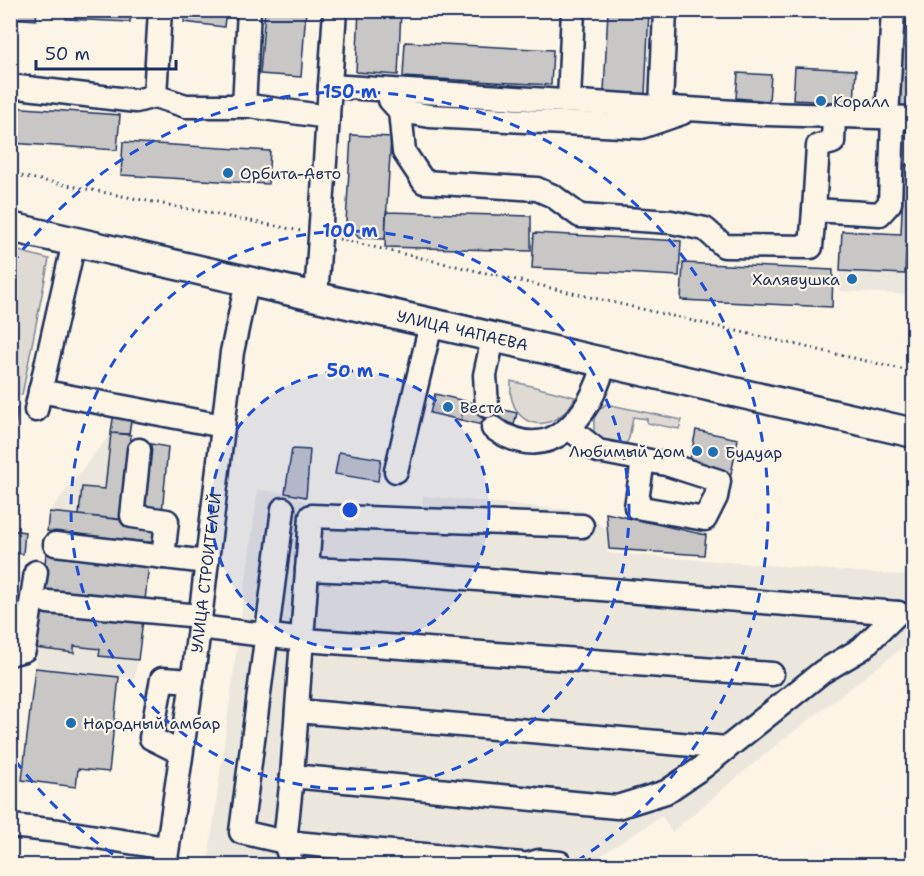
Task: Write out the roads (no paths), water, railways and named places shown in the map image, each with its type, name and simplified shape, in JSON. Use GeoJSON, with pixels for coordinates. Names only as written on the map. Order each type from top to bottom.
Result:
{"type":"FeatureCollection","features":[{"type":"Feature","properties":{"kind":"main road","name":"УЛИЦА ЧАПАЕВА"},"geometry":{"type":"LineString","coordinates":[[10,227],[914,433]]}},
{"type":"Feature","properties":{"kind":"street"},"geometry":{"type":"LineString","coordinates":[[155,96],[160,10]]}},
{"type":"Feature","properties":{"kind":"street"},"geometry":{"type":"LineString","coordinates":[[244,106],[249,10]]}},
{"type":"Feature","properties":{"kind":"street"},"geometry":{"type":"LineString","coordinates":[[316,298],[335,10]]}},
{"type":"Feature","properties":{"kind":"street"},"geometry":{"type":"LineString","coordinates":[[569,101],[573,10]]}},
{"type":"Feature","properties":{"kind":"street"},"geometry":{"type":"LineString","coordinates":[[661,107],[665,10]]}},
{"type":"Feature","properties":{"kind":"street"},"geometry":{"type":"LineString","coordinates":[[814,210],[880,214],[890,203],[898,117],[893,10]]}},
{"type":"Feature","properties":{"kind":"street"},"geometry":{"type":"LineString","coordinates":[[10,86],[136,101],[155,96],[186,106],[244,106],[328,117]]}},
{"type":"Feature","properties":{"kind":"street"},"geometry":{"type":"LineString","coordinates":[[330,86],[694,109],[898,117]]}},
{"type":"Feature","properties":{"kind":"street"},"geometry":{"type":"LineString","coordinates":[[385,90],[392,106],[400,111],[430,116],[641,126],[694,109]]}},
{"type":"Feature","properties":{"kind":"street"},"geometry":{"type":"LineString","coordinates":[[400,111],[404,152],[424,182],[537,189],[553,196],[580,216],[682,224],[705,229],[724,246],[812,248],[818,146],[833,142],[834,116]]}},
{"type":"Feature","properties":{"kind":"street"},"geometry":{"type":"LineString","coordinates":[[74,242],[38,400],[223,426]]}},
{"type":"Feature","properties":{"kind":"street","name":"УЛИЦА СТРОИТЕЛЕЙ"},"geometry":{"type":"LineString","coordinates":[[165,857],[200,622],[232,352],[247,282]]}},
{"type":"Feature","properties":{"kind":"street"},"geometry":{"type":"LineString","coordinates":[[396,471],[430,324]]}},
{"type":"Feature","properties":{"kind":"street"},"geometry":{"type":"LineString","coordinates":[[487,406],[485,375],[493,338]]}},
{"type":"Feature","properties":{"kind":"street"},"geometry":{"type":"LineString","coordinates":[[493,428],[512,438],[543,442],[570,429],[598,388],[605,362]]}},
{"type":"Feature","properties":{"kind":"street"},"geometry":{"type":"LineString","coordinates":[[570,429],[598,452],[643,460]]}},
{"type":"Feature","properties":{"kind":"street"},"geometry":{"type":"LineString","coordinates":[[139,450],[132,516],[167,521],[163,557]]}},
{"type":"Feature","properties":{"kind":"street"},"geometry":{"type":"LineString","coordinates":[[283,509],[241,832],[285,842],[522,865],[539,861],[560,862]]}},
{"type":"Feature","properties":{"kind":"street"},"geometry":{"type":"LineString","coordinates":[[292,866],[285,842],[311,516],[582,526]]}},
{"type":"Feature","properties":{"kind":"street"},"geometry":{"type":"LineString","coordinates":[[55,544],[207,562]]}},
{"type":"Feature","properties":{"kind":"street"},"geometry":{"type":"LineString","coordinates":[[292,776],[617,807],[666,792],[727,748],[822,672],[861,649],[898,613],[402,573],[307,569]]}},
{"type":"Feature","properties":{"kind":"street"},"geometry":{"type":"LineString","coordinates":[[10,654],[24,650],[36,572]]}},
{"type":"Feature","properties":{"kind":"street"},"geometry":{"type":"LineString","coordinates":[[48,602],[200,622],[266,636],[302,640],[772,674]]}},
{"type":"Feature","properties":{"kind":"street"},"geometry":{"type":"LineString","coordinates":[[181,753],[151,738],[155,706],[162,679],[192,681]]}},
{"type":"Feature","properties":{"kind":"street"},"geometry":{"type":"LineString","coordinates":[[297,711],[727,748]]}},
{"type":"Feature","properties":{"kind":"street"},"geometry":{"type":"LineString","coordinates":[[10,826],[59,831],[165,857]]}},
{"type":"Feature","properties":{"kind":"place","name":"Коралл"},"geometry":{"type":"Point","coordinates":[821,101]}},
{"type":"Feature","properties":{"kind":"place","name":"Орбита-Авто"},"geometry":{"type":"Point","coordinates":[228,173]}},
{"type":"Feature","properties":{"kind":"place","name":"Халявушка"},"geometry":{"type":"Point","coordinates":[852,279]}},
{"type":"Feature","properties":{"kind":"place","name":"Веста"},"geometry":{"type":"Point","coordinates":[448,407]}},
{"type":"Feature","properties":{"kind":"place","name":"Любимый дом"},"geometry":{"type":"Point","coordinates":[697,451]}},
{"type":"Feature","properties":{"kind":"place","name":"Будуар"},"geometry":{"type":"Point","coordinates":[713,452]}},
{"type":"Feature","properties":{"kind":"place","name":"Народный амбар"},"geometry":{"type":"Point","coordinates":[71,723]}}]}
